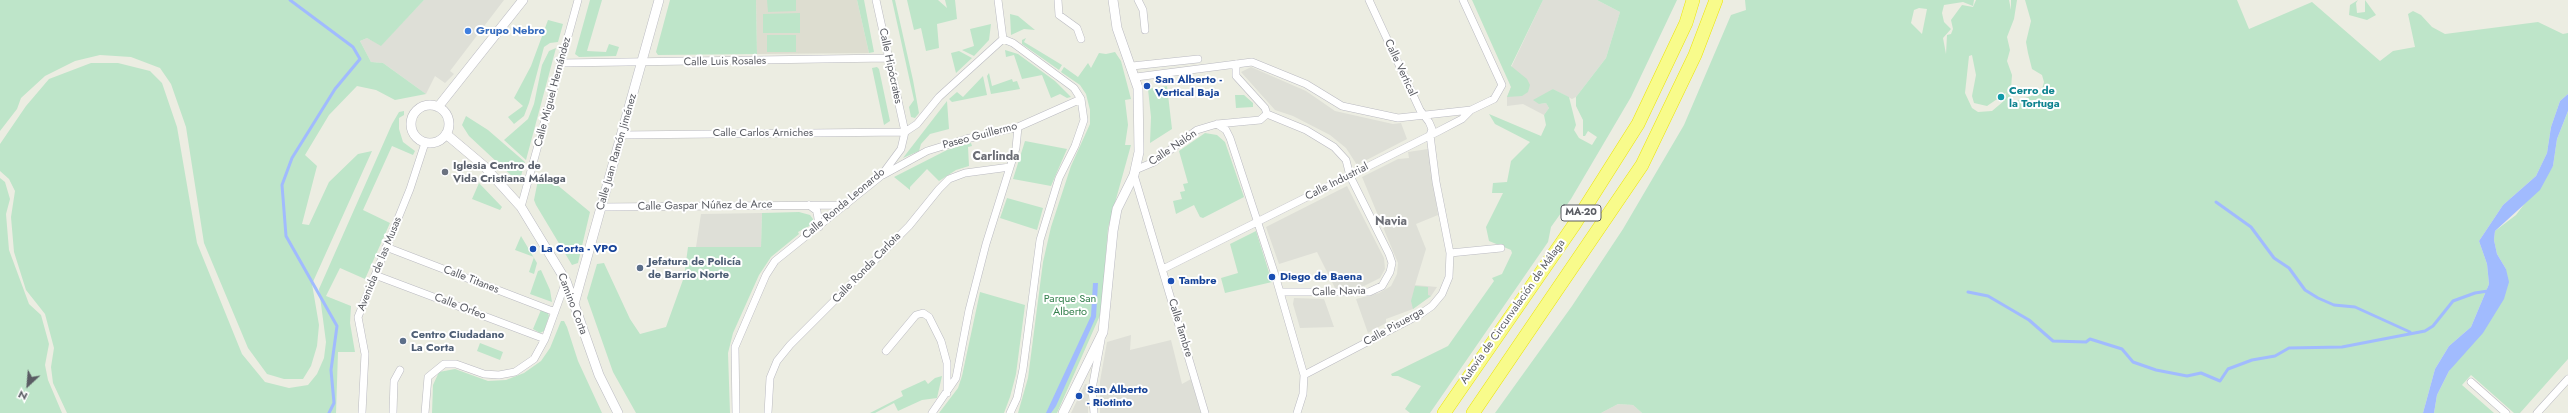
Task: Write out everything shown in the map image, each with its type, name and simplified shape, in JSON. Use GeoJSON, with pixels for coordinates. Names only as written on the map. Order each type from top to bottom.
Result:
{"type":"FeatureCollection","features":[{"type":"Feature","properties":{"kind":"highway","name":"Autovía de Circunvalación de Málaga"},"geometry":{"type":"LineString","coordinates":[[1444,413],[1574,225],[1638,124],[1686,22],[1693,0]]}},
{"type":"Feature","properties":{"kind":"highway","name":"MA-20"},"geometry":{"type":"LineString","coordinates":[[1474,413],[1642,165],[1695,54],[1716,0]]}},
{"type":"Feature","properties":{"kind":"street"},"geometry":{"type":"LineString","coordinates":[[438,107],[523,0]]}},
{"type":"Feature","properties":{"kind":"street","name":"Calle Miguel Hernández"},"geometry":{"type":"LineString","coordinates":[[521,206],[578,0]]}},
{"type":"Feature","properties":{"kind":"street","name":"Calle Juan Ramón Jiménez"},"geometry":{"type":"LineString","coordinates":[[574,304],[659,0]]}},
{"type":"Feature","properties":{"kind":"street","name":"Calle Hipócrates"},"geometry":{"type":"LineString","coordinates":[[876,0],[905,132]]}},
{"type":"Feature","properties":{"kind":"street"},"geometry":{"type":"LineString","coordinates":[[998,0],[1003,39]]}},
{"type":"Feature","properties":{"kind":"street"},"geometry":{"type":"LineString","coordinates":[[1058,0],[1059,15],[1077,28],[1081,38]]}},
{"type":"Feature","properties":{"kind":"street"},"geometry":{"type":"LineString","coordinates":[[1094,413],[1092,389],[1103,332],[1113,231],[1117,209],[1134,172],[1140,133],[1136,77],[1118,28],[1113,0]]}},
{"type":"Feature","properties":{"kind":"street"},"geometry":{"type":"LineString","coordinates":[[1138,0],[1143,10],[1145,30]]}},
{"type":"Feature","properties":{"kind":"street","name":"Calle Vertical"},"geometry":{"type":"LineString","coordinates":[[1369,0],[1420,110],[1432,129],[1430,135]]}},
{"type":"Feature","properties":{"kind":"street","name":"Calle Industrial"},"geometry":{"type":"LineString","coordinates":[[1163,269],[1462,119],[1470,111],[1494,99],[1502,85],[1463,0]]}},
{"type":"Feature","properties":{"kind":"street"},"geometry":{"type":"LineString","coordinates":[[1003,39],[1013,43],[1074,88],[1081,99],[1084,120],[1080,133],[1059,178],[1040,240],[1023,369],[1017,398],[1010,413]]}},
{"type":"Feature","properties":{"kind":"street"},"geometry":{"type":"LineString","coordinates":[[905,132],[917,124],[939,97],[1003,39]]}},
{"type":"Feature","properties":{"kind":"street","name":"Calle Luis Rosales"},"geometry":{"type":"LineString","coordinates":[[561,63],[642,64],[888,58]]}},
{"type":"Feature","properties":{"kind":"street"},"geometry":{"type":"LineString","coordinates":[[1132,66],[1198,59]]}},
{"type":"Feature","properties":{"kind":"street"},"geometry":{"type":"LineString","coordinates":[[1136,77],[1252,62],[1306,84],[1342,106],[1398,118],[1470,111]]}},
{"type":"Feature","properties":{"kind":"street"},"geometry":{"type":"LineString","coordinates":[[1236,64],[1236,76],[1266,108],[1266,114]]}},
{"type":"Feature","properties":{"kind":"street","name":"Paseo Guillermo"},"geometry":{"type":"LineString","coordinates":[[881,176],[927,152],[966,138],[1018,127],[1081,99]]}},
{"type":"Feature","properties":{"kind":"street"},"geometry":{"type":"LineString","coordinates":[[429,105],[438,107],[446,114],[449,124],[446,134],[437,142],[425,143],[416,137],[411,127],[412,116],[420,107],[429,105]]}},
{"type":"Feature","properties":{"kind":"street","name":"Calle Nalón"},"geometry":{"type":"LineString","coordinates":[[1134,172],[1154,162],[1197,130],[1217,124],[1260,120],[1266,114]]}},
{"type":"Feature","properties":{"kind":"street","name":"Calle Navia"},"geometry":{"type":"LineString","coordinates":[[1266,114],[1306,130],[1334,148],[1346,160],[1350,176],[1389,254],[1390,272],[1382,286],[1369,292],[1280,292]]}},
{"type":"Feature","properties":{"kind":"street"},"geometry":{"type":"LineString","coordinates":[[1217,124],[1226,130],[1230,138],[1280,292],[1304,375],[1303,394],[1297,413]]}},
{"type":"Feature","properties":{"kind":"street"},"geometry":{"type":"LineString","coordinates":[[932,413],[956,378],[970,303],[1010,168],[1018,127]]}},
{"type":"Feature","properties":{"kind":"street","name":"Calle Carlos Arniches"},"geometry":{"type":"LineString","coordinates":[[622,134],[905,132]]}},
{"type":"Feature","properties":{"kind":"street","name":"Calle Ronda Leonardo"},"geometry":{"type":"LineString","coordinates":[[736,413],[735,347],[766,275],[775,261],[881,176],[901,149],[905,132]]}},
{"type":"Feature","properties":{"kind":"street","name":"Camino Corta"},"geometry":{"type":"LineString","coordinates":[[446,134],[484,166],[521,206],[566,281],[599,375],[618,413]]}},
{"type":"Feature","properties":{"kind":"street","name":"Calle Pisuerga"},"geometry":{"type":"LineString","coordinates":[[1304,375],[1432,306],[1442,294],[1449,277],[1450,253],[1436,182],[1430,135]]}},
{"type":"Feature","properties":{"kind":"street","name":"Avenida de las Musas"},"geometry":{"type":"LineString","coordinates":[[362,413],[365,354],[358,317],[425,143]]}},
{"type":"Feature","properties":{"kind":"street","name":"Calle Ronda Carlota"},"geometry":{"type":"LineString","coordinates":[[768,413],[770,378],[777,361],[790,345],[908,226],[939,189],[949,179],[965,173],[1010,168]]}},
{"type":"Feature","properties":{"kind":"street","name":"Calle Tambre"},"geometry":{"type":"LineString","coordinates":[[1134,172],[1206,413]]}},
{"type":"Feature","properties":{"kind":"street"},"geometry":{"type":"LineString","coordinates":[[809,205],[817,211],[818,227]]}},
{"type":"Feature","properties":{"kind":"street","name":"Calle Gaspar Núñez de Arce"},"geometry":{"type":"LineString","coordinates":[[601,207],[846,205]]}},
{"type":"Feature","properties":{"kind":"street","name":"Calle Titanes"},"geometry":{"type":"LineString","coordinates":[[386,247],[555,312]]}},
{"type":"Feature","properties":{"kind":"street"},"geometry":{"type":"LineString","coordinates":[[1450,253],[1501,248]]}},
{"type":"Feature","properties":{"kind":"street","name":"Calle Orfeo"},"geometry":{"type":"LineString","coordinates":[[375,275],[545,339]]}},
{"type":"Feature","properties":{"kind":"street"},"geometry":{"type":"LineString","coordinates":[[425,413],[425,386],[428,376],[444,364],[456,364],[484,374],[515,372],[534,359],[545,339],[566,281]]}},
{"type":"Feature","properties":{"kind":"street"},"geometry":{"type":"LineString","coordinates":[[886,351],[916,315],[923,313],[929,317],[940,341],[947,363],[947,393]]}},
{"type":"Feature","properties":{"kind":"street"},"geometry":{"type":"LineString","coordinates":[[1063,413],[1103,332]]}},
{"type":"Feature","properties":{"kind":"street"},"geometry":{"type":"LineString","coordinates":[[393,413],[394,381],[400,370]]}},
{"type":"Feature","properties":{"kind":"street"},"geometry":{"type":"LineString","coordinates":[[2537,413],[2568,378]]}},
{"type":"Feature","properties":{"kind":"street"},"geometry":{"type":"LineString","coordinates":[[2471,382],[2506,413]]}},
{"type":"Feature","properties":{"kind":"shaded area"},"geometry":{"type":"Polygon","coordinates":[[[424,0],[504,0],[450,71],[454,74],[445,83],[435,76],[426,94],[383,63],[371,62],[360,41],[367,38],[381,45],[424,0]]]}},
{"type":"Feature","properties":{"kind":"shaded area"},"geometry":{"type":"Polygon","coordinates":[[[756,0],[857,0],[869,53],[757,54],[756,0]]]}},
{"type":"Feature","properties":{"kind":"shaded area"},"geometry":{"type":"Polygon","coordinates":[[[1543,0],[1597,0],[1620,12],[1606,58],[1576,97],[1572,99],[1553,89],[1539,104],[1546,103],[1549,108],[1544,115],[1523,104],[1507,106],[1507,97],[1511,87],[1507,76],[1543,0]]]}},
{"type":"Feature","properties":{"kind":"shaded area"},"geometry":{"type":"Polygon","coordinates":[[[1251,67],[1306,91],[1335,111],[1393,124],[1401,123],[1407,139],[1357,165],[1346,148],[1330,135],[1293,116],[1275,110],[1241,72],[1251,67]]]}},
{"type":"Feature","properties":{"kind":"shaded area"},"geometry":{"type":"Polygon","coordinates":[[[1428,149],[1438,215],[1416,224],[1426,249],[1415,285],[1437,287],[1431,296],[1413,309],[1386,319],[1386,323],[1368,333],[1356,299],[1379,293],[1391,286],[1397,274],[1398,263],[1362,177],[1398,159],[1409,158],[1408,152],[1428,149]]]}},
{"type":"Feature","properties":{"kind":"shaded area"},"geometry":{"type":"Polygon","coordinates":[[[1347,186],[1384,258],[1385,269],[1380,278],[1364,286],[1335,288],[1317,252],[1279,264],[1266,227],[1347,186]]]}},
{"type":"Feature","properties":{"kind":"shaded area"},"geometry":{"type":"Polygon","coordinates":[[[762,213],[761,247],[696,247],[701,214],[762,213]]]}},
{"type":"Feature","properties":{"kind":"shaded area"},"geometry":{"type":"Polygon","coordinates":[[[1294,298],[1324,299],[1334,327],[1300,328],[1293,304],[1294,298]]]}},
{"type":"Feature","properties":{"kind":"shaded area"},"geometry":{"type":"Polygon","coordinates":[[[1131,335],[1130,350],[1171,340],[1182,384],[1191,379],[1201,413],[1100,413],[1100,381],[1107,342],[1131,335]]]}},
{"type":"Feature","properties":{"kind":"shaded area"},"geometry":{"type":"Polygon","coordinates":[[[1085,384],[1088,385],[1088,413],[1071,413],[1085,384]]]}},
{"type":"Feature","properties":{"kind":"shaded area"},"geometry":{"type":"Polygon","coordinates":[[[1618,404],[1633,405],[1642,413],[1601,413],[1618,404]]]}},
{"type":"Feature","properties":{"kind":"green space"},"geometry":{"type":"Polygon","coordinates":[[[0,0],[424,0],[381,46],[367,38],[360,41],[371,62],[383,63],[426,94],[395,100],[376,90],[357,86],[329,115],[305,155],[317,166],[302,224],[309,225],[329,182],[358,154],[372,151],[312,284],[319,325],[317,346],[311,366],[303,379],[284,379],[267,374],[248,348],[204,243],[186,127],[171,84],[160,68],[131,57],[100,55],[75,61],[45,76],[21,98],[17,109],[0,131],[0,0]]]}},
{"type":"Feature","properties":{"kind":"green space"},"geometry":{"type":"Polygon","coordinates":[[[590,0],[602,0],[587,51],[606,52],[609,44],[619,47],[616,56],[579,57],[575,54],[590,0]]]}},
{"type":"Feature","properties":{"kind":"green space"},"geometry":{"type":"Polygon","coordinates":[[[670,0],[756,0],[757,54],[658,55],[656,52],[670,0]]]}},
{"type":"Feature","properties":{"kind":"green space"},"geometry":{"type":"Polygon","coordinates":[[[767,0],[796,0],[796,11],[768,12],[767,0]]]}},
{"type":"Feature","properties":{"kind":"green space"},"geometry":{"type":"Polygon","coordinates":[[[857,0],[864,0],[874,52],[869,53],[857,0]]]}},
{"type":"Feature","properties":{"kind":"green space"},"geometry":{"type":"Polygon","coordinates":[[[892,0],[895,0],[913,80],[919,113],[915,118],[911,117],[909,107],[914,100],[892,0]]]}},
{"type":"Feature","properties":{"kind":"green space"},"geometry":{"type":"Polygon","coordinates":[[[907,0],[938,0],[947,8],[945,0],[955,0],[957,19],[937,24],[939,48],[926,51],[921,28],[914,30],[907,0]]]}},
{"type":"Feature","properties":{"kind":"green space"},"geometry":{"type":"Polygon","coordinates":[[[1472,0],[1543,0],[1511,66],[1527,79],[1530,85],[1528,92],[1522,96],[1507,97],[1511,87],[1472,0]]]}},
{"type":"Feature","properties":{"kind":"green space"},"geometry":{"type":"Polygon","coordinates":[[[1597,0],[1677,0],[1631,97],[1571,199],[1551,227],[1548,242],[1430,413],[1410,413],[1405,409],[1421,386],[1398,376],[1392,376],[1391,374],[1448,346],[1494,281],[1492,278],[1502,274],[1512,253],[1511,250],[1489,241],[1486,227],[1503,193],[1492,193],[1493,183],[1507,182],[1511,161],[1530,142],[1495,124],[1489,114],[1541,136],[1546,125],[1544,115],[1549,108],[1546,103],[1539,104],[1533,100],[1553,89],[1569,97],[1576,125],[1574,130],[1579,138],[1592,145],[1597,137],[1588,131],[1585,136],[1583,136],[1583,120],[1576,106],[1576,97],[1606,58],[1620,12],[1597,0]]]}},
{"type":"Feature","properties":{"kind":"green space"},"geometry":{"type":"Polygon","coordinates":[[[1745,0],[1974,0],[1973,6],[1963,2],[1944,5],[1942,13],[1944,22],[1951,29],[1943,38],[1946,54],[1947,35],[1951,34],[1953,29],[1951,20],[1962,5],[1973,7],[1976,0],[2009,0],[2011,10],[2011,0],[2017,0],[2014,19],[2007,37],[2010,50],[2007,61],[2012,75],[2010,103],[2034,95],[2042,89],[2044,82],[2042,75],[2032,69],[2028,53],[2026,42],[2031,21],[2025,0],[2237,0],[2249,29],[2312,2],[2380,61],[2393,51],[2415,47],[2408,14],[2413,11],[2421,15],[2432,27],[2445,34],[2538,22],[2563,34],[2568,33],[2568,94],[2560,101],[2551,127],[2547,153],[2536,176],[2503,205],[2479,241],[2487,264],[2489,284],[2471,327],[2449,346],[2435,369],[2423,413],[1642,413],[1633,405],[1618,404],[1601,413],[1495,413],[1572,306],[1623,229],[1684,125],[1731,15],[1746,10],[1745,0]],[[1919,8],[1914,10],[1911,23],[1922,34],[1927,9],[1919,8]],[[1972,55],[1969,56],[1965,93],[1972,108],[1978,112],[1992,111],[2005,100],[2006,93],[1987,106],[1974,103],[1972,96],[1976,75],[1972,55]]]}},
{"type":"Feature","properties":{"kind":"green space"},"geometry":{"type":"Polygon","coordinates":[[[2358,0],[2356,3],[2357,13],[2365,12],[2365,0],[2376,15],[2367,20],[2349,15],[2350,5],[2358,0]]]}},
{"type":"Feature","properties":{"kind":"green space"},"geometry":{"type":"Polygon","coordinates":[[[800,13],[800,33],[763,33],[763,14],[800,13]]]}},
{"type":"Feature","properties":{"kind":"green space"},"geometry":{"type":"Polygon","coordinates":[[[1010,14],[1018,16],[1035,30],[1024,29],[1011,35],[1010,14]]]}},
{"type":"Feature","properties":{"kind":"green space"},"geometry":{"type":"Polygon","coordinates":[[[548,20],[563,24],[558,42],[550,43],[544,47],[524,116],[514,124],[508,117],[523,106],[514,98],[531,66],[548,20]]]}},
{"type":"Feature","properties":{"kind":"green space"},"geometry":{"type":"Polygon","coordinates":[[[991,24],[989,40],[974,56],[962,50],[974,46],[970,29],[991,24]]]}},
{"type":"Feature","properties":{"kind":"green space"},"geometry":{"type":"Polygon","coordinates":[[[767,35],[796,35],[796,52],[767,52],[767,35]]]}},
{"type":"Feature","properties":{"kind":"green space"},"geometry":{"type":"Polygon","coordinates":[[[1026,38],[1024,42],[1062,65],[1059,70],[1022,44],[1022,40],[1026,38]]]}},
{"type":"Feature","properties":{"kind":"green space"},"geometry":{"type":"Polygon","coordinates":[[[556,48],[526,160],[504,140],[528,119],[534,104],[542,65],[549,51],[556,48]]]}},
{"type":"Feature","properties":{"kind":"green space"},"geometry":{"type":"Polygon","coordinates":[[[1005,50],[1018,54],[1055,81],[1071,97],[1067,98],[1060,94],[1051,98],[1042,75],[1022,79],[1014,55],[1006,57],[1005,50]]]}},
{"type":"Feature","properties":{"kind":"green space"},"geometry":{"type":"Polygon","coordinates":[[[959,51],[972,58],[956,73],[951,53],[959,51]]]}},
{"type":"Feature","properties":{"kind":"green space","name":"Parque San Alberto"},"geometry":{"type":"Polygon","coordinates":[[[1115,52],[1121,61],[1131,99],[1125,100],[1128,125],[1125,145],[1131,145],[1108,228],[1101,313],[1057,413],[1018,413],[1028,378],[1043,262],[1051,227],[1071,166],[1090,124],[1090,110],[1086,94],[1080,85],[1061,72],[1064,67],[1078,77],[1088,63],[1091,68],[1099,53],[1106,54],[1115,52]]]}},
{"type":"Feature","properties":{"kind":"green space"},"geometry":{"type":"Polygon","coordinates":[[[91,63],[118,63],[150,71],[162,83],[177,127],[197,243],[242,354],[265,382],[289,388],[308,385],[317,374],[324,358],[326,342],[319,289],[392,124],[399,112],[404,111],[404,115],[399,118],[399,129],[403,142],[415,151],[413,155],[392,146],[363,210],[390,223],[365,279],[340,268],[326,296],[351,306],[350,323],[355,352],[338,352],[336,413],[67,413],[53,383],[51,367],[54,348],[45,314],[26,290],[14,252],[11,217],[15,191],[9,179],[0,171],[0,144],[26,106],[49,79],[91,63]]]}},
{"type":"Feature","properties":{"kind":"green space"},"geometry":{"type":"Polygon","coordinates":[[[877,67],[879,69],[890,121],[884,125],[872,68],[877,67]]]}},
{"type":"Feature","properties":{"kind":"green space"},"geometry":{"type":"Polygon","coordinates":[[[989,73],[992,86],[1012,79],[1013,82],[1017,81],[1020,89],[991,94],[987,76],[989,73]]]}},
{"type":"Feature","properties":{"kind":"green space"},"geometry":{"type":"Polygon","coordinates":[[[983,76],[987,95],[952,102],[949,99],[957,92],[963,97],[983,76]]]}},
{"type":"Feature","properties":{"kind":"green space"},"geometry":{"type":"Polygon","coordinates":[[[1167,86],[1172,129],[1150,143],[1151,117],[1148,89],[1167,86]]]}},
{"type":"Feature","properties":{"kind":"green space"},"geometry":{"type":"Polygon","coordinates":[[[1235,95],[1244,95],[1253,103],[1253,107],[1236,108],[1235,95]]]}},
{"type":"Feature","properties":{"kind":"green space"},"geometry":{"type":"Polygon","coordinates":[[[947,101],[949,129],[930,134],[921,144],[919,151],[903,158],[947,101]]]}},
{"type":"Feature","properties":{"kind":"green space"},"geometry":{"type":"Polygon","coordinates":[[[2568,111],[2568,359],[2520,413],[2514,413],[2471,375],[2462,385],[2494,413],[2434,413],[2437,395],[2449,371],[2506,269],[2497,254],[2494,240],[2495,231],[2516,215],[2553,166],[2557,139],[2568,111]]]}},
{"type":"Feature","properties":{"kind":"green space"},"geometry":{"type":"Polygon","coordinates":[[[466,116],[488,130],[525,162],[521,176],[517,179],[513,177],[469,136],[462,125],[466,116]]]}},
{"type":"Feature","properties":{"kind":"green space"},"geometry":{"type":"Polygon","coordinates":[[[1205,133],[1217,135],[1225,142],[1244,197],[1203,218],[1200,217],[1194,205],[1176,214],[1173,201],[1182,199],[1180,192],[1185,191],[1183,184],[1188,183],[1179,151],[1205,133]]]}},
{"type":"Feature","properties":{"kind":"green space"},"geometry":{"type":"Polygon","coordinates":[[[1025,141],[1067,149],[1051,186],[1013,179],[1025,141]]]}},
{"type":"Feature","properties":{"kind":"green space"},"geometry":{"type":"Polygon","coordinates":[[[971,143],[972,146],[968,147],[969,166],[956,170],[939,181],[927,169],[910,187],[910,190],[894,177],[947,150],[971,143]]]}},
{"type":"Feature","properties":{"kind":"green space"},"geometry":{"type":"Polygon","coordinates":[[[544,174],[590,212],[578,263],[572,265],[534,200],[538,180],[544,174]]]}},
{"type":"Feature","properties":{"kind":"green space"},"geometry":{"type":"Polygon","coordinates":[[[0,178],[5,182],[10,199],[6,214],[9,250],[29,304],[41,315],[49,344],[45,365],[48,380],[62,413],[0,413],[0,178]]]}},
{"type":"Feature","properties":{"kind":"green space"},"geometry":{"type":"Polygon","coordinates":[[[479,183],[502,207],[500,210],[472,199],[479,183]]]}},
{"type":"Feature","properties":{"kind":"green space"},"geometry":{"type":"Polygon","coordinates":[[[1007,198],[1043,208],[1037,230],[1000,218],[1007,198]]]}},
{"type":"Feature","properties":{"kind":"green space"},"geometry":{"type":"Polygon","coordinates":[[[799,212],[810,215],[813,219],[813,224],[798,232],[799,234],[771,257],[759,275],[733,333],[728,353],[730,413],[636,413],[613,372],[587,298],[597,264],[604,263],[630,319],[640,334],[666,327],[684,277],[688,247],[761,247],[762,213],[799,212]]]}},
{"type":"Feature","properties":{"kind":"green space"},"geometry":{"type":"Polygon","coordinates":[[[1256,231],[1272,282],[1225,293],[1221,278],[1238,273],[1230,244],[1256,231]]]}},
{"type":"Feature","properties":{"kind":"green space"},"geometry":{"type":"Polygon","coordinates":[[[521,236],[533,257],[515,250],[521,236]]]}},
{"type":"Feature","properties":{"kind":"green space"},"geometry":{"type":"Polygon","coordinates":[[[534,258],[537,263],[534,274],[529,272],[534,258]]]}},
{"type":"Feature","properties":{"kind":"green space"},"geometry":{"type":"Polygon","coordinates":[[[541,270],[550,290],[552,302],[530,294],[538,271],[541,270]]]}},
{"type":"Feature","properties":{"kind":"green space"},"geometry":{"type":"Polygon","coordinates":[[[1415,286],[1428,287],[1428,295],[1431,296],[1413,309],[1411,301],[1415,286]]]}},
{"type":"Feature","properties":{"kind":"green space"},"geometry":{"type":"Polygon","coordinates":[[[980,292],[1025,305],[1016,374],[1010,397],[1004,413],[939,413],[958,388],[962,376],[980,292]]]}},
{"type":"Feature","properties":{"kind":"green space"},"geometry":{"type":"Polygon","coordinates":[[[541,310],[547,311],[549,316],[544,331],[540,333],[533,329],[541,310]]]}},
{"type":"Feature","properties":{"kind":"green space"},"geometry":{"type":"Polygon","coordinates":[[[561,321],[564,321],[567,327],[578,361],[602,413],[432,413],[433,385],[439,372],[455,369],[488,381],[506,380],[524,373],[541,361],[550,348],[561,321]]]}},
{"type":"Feature","properties":{"kind":"green space"},"geometry":{"type":"Polygon","coordinates":[[[480,343],[503,352],[500,360],[477,351],[480,343]]]}},
{"type":"Feature","properties":{"kind":"green space"},"geometry":{"type":"Polygon","coordinates":[[[942,376],[937,398],[922,400],[898,411],[894,403],[875,413],[870,413],[903,396],[901,391],[925,380],[928,384],[935,378],[942,376]]]}},
{"type":"Feature","properties":{"kind":"water"},"geometry":{"type":"Polygon","coordinates":[[[2568,94],[2568,111],[2557,139],[2553,166],[2540,190],[2495,231],[2494,240],[2497,254],[2506,269],[2509,282],[2504,299],[2483,333],[2449,371],[2437,395],[2434,413],[2423,413],[2435,369],[2449,346],[2471,327],[2489,284],[2487,264],[2479,241],[2503,205],[2536,176],[2547,153],[2551,127],[2560,101],[2568,94]]]}},
{"type":"Feature","properties":{"kind":"water"},"geometry":{"type":"Polygon","coordinates":[[[1093,283],[1098,283],[1096,317],[1056,406],[1051,413],[1046,413],[1091,316],[1093,283]]]}},
{"type":"Feature","properties":{"kind":"waterway"},"geometry":{"type":"LineString","coordinates":[[290,0],[353,47],[360,59],[335,89],[292,158],[282,185],[286,236],[337,326],[331,370],[334,403],[329,413]]}},
{"type":"Feature","properties":{"kind":"waterway"},"geometry":{"type":"LineString","coordinates":[[2216,202],[2251,227],[2274,258],[2289,268],[2305,290],[2334,305],[2355,307],[2410,332]]}},
{"type":"Feature","properties":{"kind":"waterway"},"geometry":{"type":"LineString","coordinates":[[1968,292],[1988,296],[2029,320],[2053,341],[2086,342],[2090,339],[2122,349],[2133,362],[2156,370],[2187,376],[2201,373],[2220,381],[2228,369],[2252,360],[2275,356],[2289,348],[2342,347],[2425,331],[2433,326],[2453,301],[2475,293],[2488,291]]}},
{"type":"Feature","properties":{"kind":"place","name":"Grupo Nebro"},"geometry":{"type":"Point","coordinates":[468,31]}},
{"type":"Feature","properties":{"kind":"place","name":"San Alberto - Vertical Baja"},"geometry":{"type":"Point","coordinates":[1147,86]}},
{"type":"Feature","properties":{"kind":"place","name":"Cerro de la Tortuga"},"geometry":{"type":"Point","coordinates":[2001,97]}},
{"type":"Feature","properties":{"kind":"place","name":"Iglesia Centro de Vida Cristiana Málaga"},"geometry":{"type":"Point","coordinates":[445,172]}},
{"type":"Feature","properties":{"kind":"place","name":"La Corta - VPO"},"geometry":{"type":"Point","coordinates":[533,249]}},
{"type":"Feature","properties":{"kind":"place","name":"Jefatura de Policía de Barrio Norte"},"geometry":{"type":"Point","coordinates":[640,268]}},
{"type":"Feature","properties":{"kind":"place","name":"Diego de Baena"},"geometry":{"type":"Point","coordinates":[1272,277]}},
{"type":"Feature","properties":{"kind":"place","name":"Tambre"},"geometry":{"type":"Point","coordinates":[1171,281]}},
{"type":"Feature","properties":{"kind":"place","name":"Centro Ciudadano La Corta"},"geometry":{"type":"Point","coordinates":[403,341]}},
{"type":"Feature","properties":{"kind":"place","name":"San Alberto - Riotinto"},"geometry":{"type":"Point","coordinates":[1079,396]}},
{"type":"Feature","properties":{"kind":"district","name":"Carlinda"},"geometry":{"type":"Point","coordinates":[996,157]}},
{"type":"Feature","properties":{"kind":"district","name":"Navia"},"geometry":{"type":"Point","coordinates":[1391,222]}}]}
